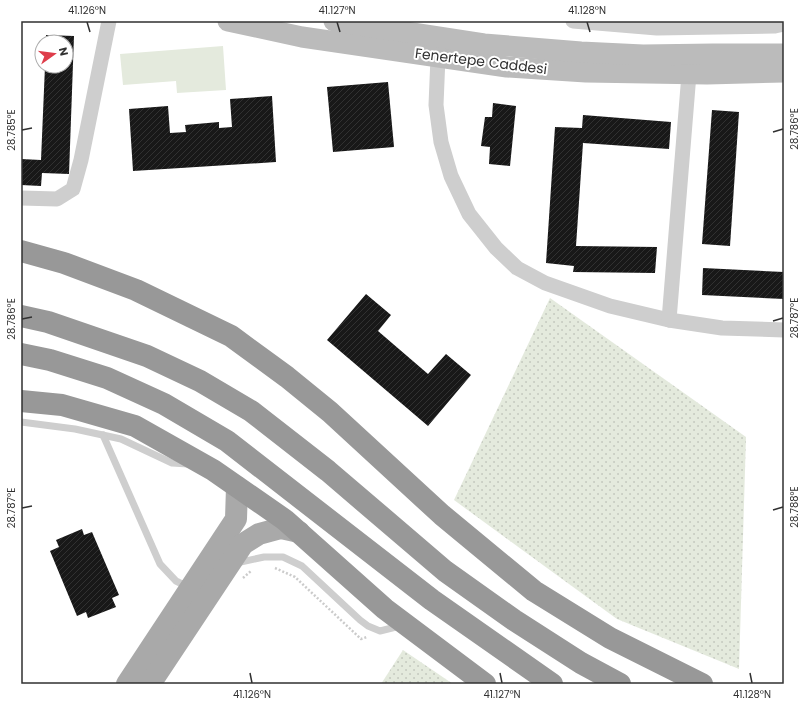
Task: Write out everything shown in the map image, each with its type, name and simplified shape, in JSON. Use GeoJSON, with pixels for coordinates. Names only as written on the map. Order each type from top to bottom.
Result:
{"type":"FeatureCollection","features":[{"type":"Feature","properties":{"kind":"highway"},"geometry":{"type":"LineString","coordinates":[[21,251],[64,263],[136,290],[231,336],[287,377],[330,412],[442,515],[534,591],[610,638],[702,684]]}},
{"type":"Feature","properties":{"kind":"highway"},"geometry":{"type":"LineString","coordinates":[[21,316],[48,322],[147,356],[200,381],[251,411],[328,471],[445,571],[514,620],[581,663],[620,684]]}},
{"type":"Feature","properties":{"kind":"highway"},"geometry":{"type":"LineString","coordinates":[[21,354],[50,360],[107,378],[164,404],[227,441],[432,600],[552,684]]}},
{"type":"Feature","properties":{"kind":"highway"},"geometry":{"type":"LineString","coordinates":[[21,401],[62,405],[135,426],[204,465],[285,520],[385,609],[485,684]]}},
{"type":"Feature","properties":{"kind":"main road"},"geometry":{"type":"LineString","coordinates":[[127,684],[236,519],[237,487]]}},
{"type":"Feature","properties":{"kind":"main road"},"geometry":{"type":"LineString","coordinates":[[150,684],[235,572],[243,544],[259,534],[282,528],[298,532]]}},
{"type":"Feature","properties":{"kind":"street"},"geometry":{"type":"LineString","coordinates":[[21,198],[57,200],[73,189],[81,160],[109,21]]}},
{"type":"Feature","properties":{"kind":"street","name":"Fenertepe Caddesi"},"geometry":{"type":"LineString","coordinates":[[228,21],[304,29],[438,57],[507,67],[586,72],[689,74],[784,72]]}},
{"type":"Feature","properties":{"kind":"street","name":"Fenertepe Caddesi"},"geometry":{"type":"LineString","coordinates":[[334,21],[419,28],[484,44],[581,52],[643,55],[784,54]]}},
{"type":"Feature","properties":{"kind":"street"},"geometry":{"type":"LineString","coordinates":[[574,21],[657,28],[754,24],[776,26],[784,24]]}},
{"type":"Feature","properties":{"kind":"street"},"geometry":{"type":"LineString","coordinates":[[438,57],[436,105],[441,142],[451,176],[469,214],[496,248],[517,268],[545,283],[610,306],[669,320],[722,328],[784,330]]}},
{"type":"Feature","properties":{"kind":"street"},"geometry":{"type":"LineString","coordinates":[[669,320],[689,74]]}},
{"type":"Feature","properties":{"kind":"lane"},"geometry":{"type":"LineString","coordinates":[[21,422],[76,429],[121,439],[172,463],[204,465]]}},
{"type":"Feature","properties":{"kind":"lane"},"geometry":{"type":"LineString","coordinates":[[103,435],[160,564],[176,581],[190,588]]}},
{"type":"Feature","properties":{"kind":"lane"},"geometry":{"type":"LineString","coordinates":[[235,572],[264,556],[283,557],[302,566],[368,626],[380,631],[405,624]]}},
{"type":"Feature","properties":{"kind":"path"},"geometry":{"type":"LineString","coordinates":[[272,567],[295,577],[361,639],[380,631]]}},
{"type":"Feature","properties":{"kind":"path"},"geometry":{"type":"LineString","coordinates":[[235,572],[254,569]]}},
{"type":"Feature","properties":{"kind":"shaded area"},"geometry":{"type":"Polygon","coordinates":[[[223,46],[226,90],[177,93],[176,81],[123,85],[120,54],[223,46]]]}},
{"type":"Feature","properties":{"kind":"shaded area"},"geometry":{"type":"Polygon","coordinates":[[[550,298],[746,437],[739,669],[617,619],[454,500],[550,298]]]}},
{"type":"Feature","properties":{"kind":"shaded area"},"geometry":{"type":"Polygon","coordinates":[[[403,650],[453,684],[381,684],[403,650]]]}},
{"type":"Feature","properties":{"kind":"building"},"geometry":{"type":"Polygon","coordinates":[[[45,74],[73,74],[69,174],[42,173],[41,186],[21,185],[21,159],[41,160],[45,74]]]}},
{"type":"Feature","properties":{"kind":"building"},"geometry":{"type":"Polygon","coordinates":[[[388,82],[394,147],[333,152],[327,87],[388,82]]]}},
{"type":"Feature","properties":{"kind":"building"},"geometry":{"type":"Polygon","coordinates":[[[272,96],[276,162],[133,171],[129,109],[168,106],[170,133],[186,132],[185,125],[219,122],[219,128],[232,127],[230,99],[272,96]]]}},
{"type":"Feature","properties":{"kind":"building"},"geometry":{"type":"Polygon","coordinates":[[[493,103],[516,106],[510,166],[489,164],[490,147],[481,146],[485,117],[492,117],[493,103]]]}},
{"type":"Feature","properties":{"kind":"building"},"geometry":{"type":"Polygon","coordinates":[[[712,110],[739,112],[730,246],[702,244],[712,110]]]}},
{"type":"Feature","properties":{"kind":"building"},"geometry":{"type":"Polygon","coordinates":[[[583,115],[671,122],[669,149],[583,143],[576,246],[657,247],[655,273],[573,272],[574,266],[546,263],[555,127],[582,128],[583,115]]]}},
{"type":"Feature","properties":{"kind":"building"},"geometry":{"type":"Polygon","coordinates":[[[703,268],[784,272],[784,299],[702,295],[703,268]]]}},
{"type":"Feature","properties":{"kind":"building"},"geometry":{"type":"Polygon","coordinates":[[[366,294],[391,315],[378,331],[428,374],[446,354],[471,375],[428,426],[327,340],[366,294]]]}},
{"type":"Feature","properties":{"kind":"building"},"geometry":{"type":"Polygon","coordinates":[[[82,529],[84,535],[92,532],[119,595],[112,598],[116,607],[88,618],[86,612],[77,616],[50,551],[59,547],[56,540],[82,529]]]}}]}
